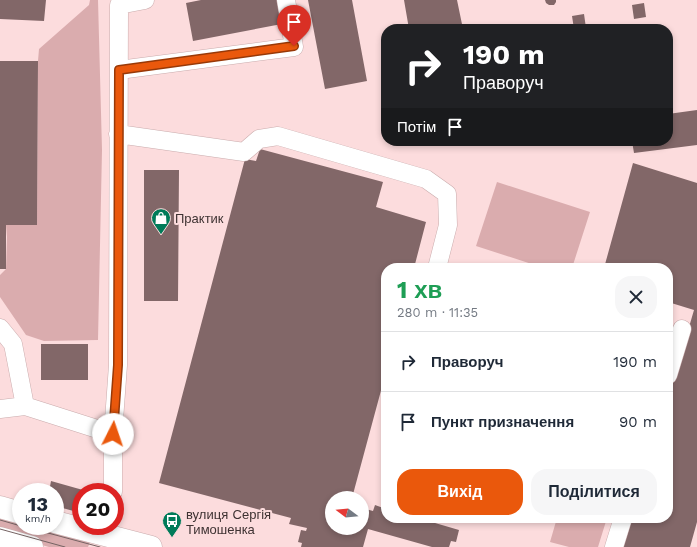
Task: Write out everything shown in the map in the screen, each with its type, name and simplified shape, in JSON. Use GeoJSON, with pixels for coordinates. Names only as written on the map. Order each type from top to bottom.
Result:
{"type":"FeatureCollection","features":[{"type":"Feature","properties":{"kind":"main road"},"geometry":{"type":"LineString","coordinates":[[0,507],[12,510]]}},
{"type":"Feature","properties":{"kind":"main road"},"geometry":{"type":"LineString","coordinates":[[64,524],[151,547]]}},
{"type":"Feature","properties":{"kind":"main road"},"geometry":{"type":"LineString","coordinates":[[0,538],[32,547]]}},
{"type":"Feature","properties":{"kind":"lane"},"geometry":{"type":"LineString","coordinates":[[112,483],[113,434],[118,365],[119,6],[145,0]]}},
{"type":"Feature","properties":{"kind":"lane"},"geometry":{"type":"LineString","coordinates":[[119,70],[294,46],[286,0]]}},
{"type":"Feature","properties":{"kind":"lane"},"geometry":{"type":"LineString","coordinates":[[118,134],[244,152],[260,139],[278,136],[426,179],[447,194],[448,225],[438,263]]}},
{"type":"Feature","properties":{"kind":"lane"},"geometry":{"type":"LineString","coordinates":[[0,328],[13,344],[25,406]]}},
{"type":"Feature","properties":{"kind":"lane"},"geometry":{"type":"LineString","coordinates":[[673,359],[682,329]]}},
{"type":"Feature","properties":{"kind":"lane"},"geometry":{"type":"LineString","coordinates":[[0,409],[25,406],[113,434]]}},
{"type":"Feature","properties":{"kind":"lane"},"geometry":{"type":"LineString","coordinates":[[614,547],[621,523]]}},
{"type":"Feature","properties":{"kind":"shaded area"},"geometry":{"type":"Polygon","coordinates":[[[90,0],[98,0],[102,150],[98,340],[44,341],[26,335],[0,297],[0,275],[6,269],[6,225],[37,225],[39,49],[89,5],[90,0]]]}},
{"type":"Feature","properties":{"kind":"shaded area"},"geometry":{"type":"Polygon","coordinates":[[[497,182],[590,212],[574,263],[529,263],[476,246],[497,182]]]}},
{"type":"Feature","properties":{"kind":"shaded area"},"geometry":{"type":"Polygon","coordinates":[[[0,517],[12,520],[12,535],[64,535],[90,542],[88,547],[49,547],[0,533],[0,517]]]}},
{"type":"Feature","properties":{"kind":"shaded area"},"geometry":{"type":"Polygon","coordinates":[[[556,523],[605,523],[598,547],[569,547],[550,542],[556,523]]]}},
{"type":"Feature","properties":{"kind":"building"},"geometry":{"type":"Polygon","coordinates":[[[0,0],[46,0],[44,21],[0,19],[0,0]]]}},
{"type":"Feature","properties":{"kind":"building"},"geometry":{"type":"Polygon","coordinates":[[[201,0],[283,0],[287,23],[193,41],[186,3],[201,0]]]}},
{"type":"Feature","properties":{"kind":"building"},"geometry":{"type":"Polygon","coordinates":[[[308,0],[352,0],[367,81],[325,89],[308,0]]]}},
{"type":"Feature","properties":{"kind":"building"},"geometry":{"type":"Polygon","coordinates":[[[404,0],[457,0],[462,24],[408,24],[404,0]]]}},
{"type":"Feature","properties":{"kind":"building"},"geometry":{"type":"Polygon","coordinates":[[[545,0],[556,0],[556,2],[554,5],[549,5],[545,0]]]}},
{"type":"Feature","properties":{"kind":"building"},"geometry":{"type":"Polygon","coordinates":[[[644,3],[646,17],[634,19],[632,5],[644,3]]]}},
{"type":"Feature","properties":{"kind":"building"},"geometry":{"type":"Polygon","coordinates":[[[584,14],[585,24],[573,24],[572,16],[584,14]]]}},
{"type":"Feature","properties":{"kind":"building"},"geometry":{"type":"Polygon","coordinates":[[[0,61],[38,61],[37,225],[6,225],[6,269],[0,269],[0,61]]]}},
{"type":"Feature","properties":{"kind":"building"},"geometry":{"type":"Polygon","coordinates":[[[697,110],[697,145],[634,153],[633,146],[673,146],[673,113],[697,110]]]}},
{"type":"Feature","properties":{"kind":"building"},"geometry":{"type":"Polygon","coordinates":[[[260,149],[383,182],[376,207],[426,222],[415,263],[381,263],[381,391],[354,491],[325,491],[325,535],[366,535],[363,547],[301,547],[302,543],[298,542],[301,530],[306,531],[307,528],[289,524],[291,518],[159,483],[245,159],[256,161],[260,149]]]}},
{"type":"Feature","properties":{"kind":"building"},"geometry":{"type":"Polygon","coordinates":[[[633,163],[697,183],[697,522],[690,547],[623,547],[630,523],[673,523],[673,382],[694,310],[673,304],[673,263],[605,263],[633,163]]]}},
{"type":"Feature","properties":{"kind":"building","name":"Практик"},"geometry":{"type":"Polygon","coordinates":[[[144,170],[179,170],[178,301],[144,301],[144,170]]]}},
{"type":"Feature","properties":{"kind":"building"},"geometry":{"type":"Polygon","coordinates":[[[41,344],[88,344],[88,380],[41,380],[41,344]]]}},
{"type":"Feature","properties":{"kind":"building"},"geometry":{"type":"Polygon","coordinates":[[[64,485],[72,487],[72,511],[64,508],[64,485]]]}},
{"type":"Feature","properties":{"kind":"building"},"geometry":{"type":"Polygon","coordinates":[[[375,505],[381,507],[381,523],[435,523],[459,530],[456,542],[451,541],[449,547],[432,547],[369,529],[369,510],[373,511],[375,505]]]}},
{"type":"Feature","properties":{"kind":"tram line"},"geometry":{"type":"LineString","coordinates":[[0,520],[12,523]]}},
{"type":"Feature","properties":{"kind":"tram line"},"geometry":{"type":"LineString","coordinates":[[0,529],[65,547]]}},
{"type":"Feature","properties":{"kind":"tram line"},"geometry":{"type":"LineString","coordinates":[[55,535],[100,547]]}},
{"type":"Feature","properties":{"kind":"place","name":"Практик"},"geometry":{"type":"Point","coordinates":[161,235]}},
{"type":"Feature","properties":{"kind":"place","name":"вулиця Сергія Тимошенка"},"geometry":{"type":"Point","coordinates":[172,538]}},
{"type":"Feature","properties":{"kind":"route"},"geometry":{"type":"LineString","coordinates":[[113,434],[118,365],[119,70],[294,46]]}}]}
